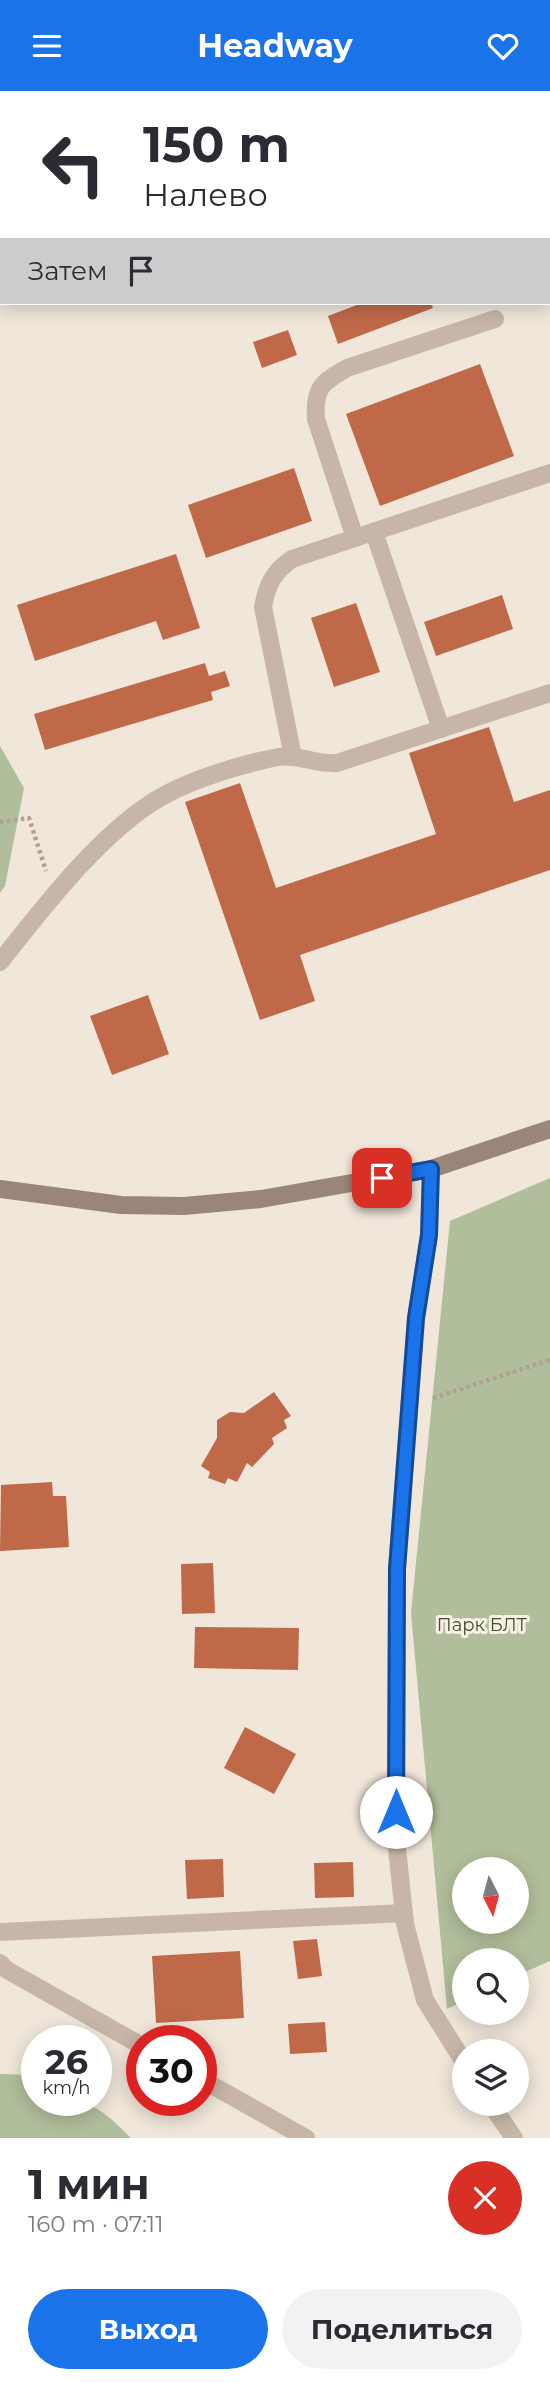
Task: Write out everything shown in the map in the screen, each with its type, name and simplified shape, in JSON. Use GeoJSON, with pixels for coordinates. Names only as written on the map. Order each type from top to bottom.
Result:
{"type":"FeatureCollection","features":[{"type":"Feature","properties":{"kind":"main road"},"geometry":{"type":"LineString","coordinates":[[0,1189],[121,1205],[184,1206],[261,1199],[431,1169],[550,1129]]}},
{"type":"Feature","properties":{"kind":"street"},"geometry":{"type":"LineString","coordinates":[[355,538],[316,419],[315,401],[319,389],[327,380],[347,368],[495,319]]}},
{"type":"Feature","properties":{"kind":"street"},"geometry":{"type":"LineString","coordinates":[[293,757],[263,607],[267,584],[281,566],[292,559],[550,473]]}},
{"type":"Feature","properties":{"kind":"street"},"geometry":{"type":"LineString","coordinates":[[374,532],[441,729]]}},
{"type":"Feature","properties":{"kind":"street"},"geometry":{"type":"LineString","coordinates":[[0,962],[53,895],[130,819],[164,795],[248,765],[282,756],[317,763],[337,763],[550,693]]}},
{"type":"Feature","properties":{"kind":"street"},"geometry":{"type":"LineString","coordinates":[[431,1169],[429,1235],[416,1318],[397,1569],[396,1839],[404,1913],[425,2000],[452,2043]]}},
{"type":"Feature","properties":{"kind":"street"},"geometry":{"type":"LineString","coordinates":[[0,1932],[404,1913]]}},
{"type":"Feature","properties":{"kind":"street"},"geometry":{"type":"LineString","coordinates":[[0,1963],[7,1970],[126,2037]]}},
{"type":"Feature","properties":{"kind":"street"},"geometry":{"type":"LineString","coordinates":[[217,2088],[306,2138]]}},
{"type":"Feature","properties":{"kind":"street"},"geometry":{"type":"LineString","coordinates":[[499,2116],[514,2138]]}},
{"type":"Feature","properties":{"kind":"path"},"geometry":{"type":"LineString","coordinates":[[0,822],[29,818],[53,895]]}},
{"type":"Feature","properties":{"kind":"path"},"geometry":{"type":"LineString","coordinates":[[433,1398],[550,1360]]}},
{"type":"Feature","properties":{"kind":"green space"},"geometry":{"type":"Polygon","coordinates":[[[0,746],[24,788],[5,886],[0,893],[0,746]]]}},
{"type":"Feature","properties":{"kind":"green space","name":"Парк БЛТ"},"geometry":{"type":"Polygon","coordinates":[[[550,1178],[550,1961],[529,1970],[529,1948],[452,1948],[452,2007],[447,2009],[411,1613],[450,1221],[550,1178]]]}},
{"type":"Feature","properties":{"kind":"green space"},"geometry":{"type":"Polygon","coordinates":[[[0,2074],[21,2075],[21,2116],[108,2116],[131,2138],[0,2138],[0,2074]]]}},
{"type":"Feature","properties":{"kind":"building"},"geometry":{"type":"Polygon","coordinates":[[[357,305],[432,305],[433,308],[338,344],[328,316],[357,305]]]}},
{"type":"Feature","properties":{"kind":"building"},"geometry":{"type":"Polygon","coordinates":[[[288,330],[297,355],[262,368],[253,342],[288,330]]]}},
{"type":"Feature","properties":{"kind":"building"},"geometry":{"type":"Polygon","coordinates":[[[480,364],[514,456],[380,506],[346,414],[480,364]]]}},
{"type":"Feature","properties":{"kind":"building"},"geometry":{"type":"Polygon","coordinates":[[[294,468],[312,521],[206,558],[188,505],[294,468]]]}},
{"type":"Feature","properties":{"kind":"building"},"geometry":{"type":"Polygon","coordinates":[[[176,554],[200,628],[163,640],[156,621],[35,661],[17,605],[176,554]]]}},
{"type":"Feature","properties":{"kind":"building"},"geometry":{"type":"Polygon","coordinates":[[[502,595],[513,629],[436,656],[424,622],[502,595]]]}},
{"type":"Feature","properties":{"kind":"building"},"geometry":{"type":"Polygon","coordinates":[[[356,603],[380,672],[334,687],[311,618],[356,603]]]}},
{"type":"Feature","properties":{"kind":"building"},"geometry":{"type":"Polygon","coordinates":[[[205,663],[209,676],[225,671],[230,686],[211,692],[213,700],[45,750],[34,714],[205,663]]]}},
{"type":"Feature","properties":{"kind":"building"},"geometry":{"type":"Polygon","coordinates":[[[489,727],[514,802],[550,790],[550,870],[300,955],[315,1001],[260,1020],[185,802],[240,783],[276,888],[436,834],[409,753],[489,727]]]}},
{"type":"Feature","properties":{"kind":"building"},"geometry":{"type":"Polygon","coordinates":[[[148,995],[169,1054],[112,1075],[90,1016],[148,995]]]}},
{"type":"Feature","properties":{"kind":"building"},"geometry":{"type":"Polygon","coordinates":[[[274,1392],[291,1416],[284,1420],[287,1428],[272,1438],[274,1444],[252,1467],[247,1463],[237,1482],[228,1478],[225,1484],[208,1478],[210,1472],[201,1466],[217,1438],[217,1420],[230,1412],[244,1413],[274,1392]]]}},
{"type":"Feature","properties":{"kind":"building"},"geometry":{"type":"Polygon","coordinates":[[[52,1482],[53,1496],[66,1496],[69,1547],[0,1551],[1,1485],[52,1482]]]}},
{"type":"Feature","properties":{"kind":"building"},"geometry":{"type":"Polygon","coordinates":[[[213,1563],[215,1613],[182,1614],[181,1564],[213,1563]]]}},
{"type":"Feature","properties":{"kind":"building"},"geometry":{"type":"Polygon","coordinates":[[[195,1627],[299,1628],[298,1670],[194,1668],[195,1627]]]}},
{"type":"Feature","properties":{"kind":"building"},"geometry":{"type":"Polygon","coordinates":[[[245,1727],[296,1754],[274,1794],[224,1768],[245,1727]]]}},
{"type":"Feature","properties":{"kind":"building"},"geometry":{"type":"Polygon","coordinates":[[[223,1859],[224,1897],[187,1899],[185,1860],[223,1859]]]}},
{"type":"Feature","properties":{"kind":"building"},"geometry":{"type":"Polygon","coordinates":[[[353,1862],[354,1897],[315,1898],[314,1863],[353,1862]]]}},
{"type":"Feature","properties":{"kind":"building"},"geometry":{"type":"Polygon","coordinates":[[[317,1939],[322,1976],[298,1979],[293,1941],[317,1939]]]}},
{"type":"Feature","properties":{"kind":"building"},"geometry":{"type":"Polygon","coordinates":[[[240,1951],[244,2018],[156,2023],[152,1956],[240,1951]]]}},
{"type":"Feature","properties":{"kind":"building"},"geometry":{"type":"Polygon","coordinates":[[[325,2022],[327,2052],[290,2054],[288,2024],[325,2022]]]}},
{"type":"Feature","properties":{"kind":"route"},"geometry":{"type":"LineString","coordinates":[[382,1178],[431,1169],[429,1235],[416,1318],[397,1569],[396,1812]]}}]}
